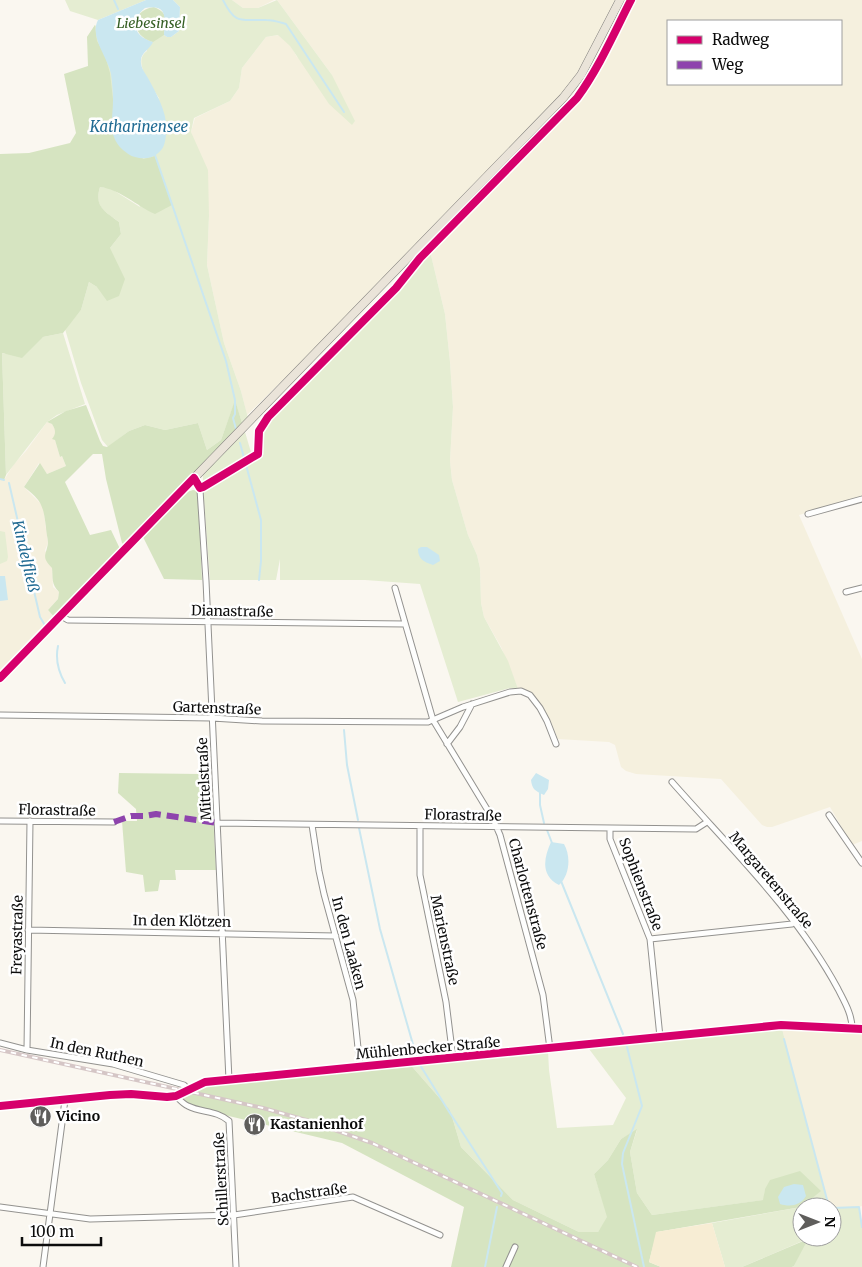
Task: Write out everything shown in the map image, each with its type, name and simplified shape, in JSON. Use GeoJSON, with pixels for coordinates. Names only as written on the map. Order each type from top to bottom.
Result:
{"type":"FeatureCollection","features":[{"type":"Feature","properties":{"kind":"main road"},"geometry":{"type":"LineString","coordinates":[[0,678],[572,87],[589,61],[620,0]]}},
{"type":"Feature","properties":{"kind":"main road","name":"Mühlenbecker Straße"},"geometry":{"type":"LineString","coordinates":[[176,1096],[205,1082],[781,1025],[862,1029]]}},
{"type":"Feature","properties":{"kind":"main road"},"geometry":{"type":"LineString","coordinates":[[0,1106],[131,1094],[176,1096]]}},
{"type":"Feature","properties":{"kind":"street","name":"Mittelstraße"},"geometry":{"type":"LineString","coordinates":[[194,478],[200,490],[229,1080]]}},
{"type":"Feature","properties":{"kind":"street"},"geometry":{"type":"LineString","coordinates":[[808,514],[862,499]]}},
{"type":"Feature","properties":{"kind":"street","name":"Charlottenstraße"},"geometry":{"type":"LineString","coordinates":[[395,588],[415,663],[422,676],[433,720],[497,826],[543,995],[550,1049]]}},
{"type":"Feature","properties":{"kind":"street"},"geometry":{"type":"LineString","coordinates":[[846,592],[862,588]]}},
{"type":"Feature","properties":{"kind":"street","name":"Dianastraße"},"geometry":{"type":"LineString","coordinates":[[61,616],[68,620],[405,624]]}},
{"type":"Feature","properties":{"kind":"street","name":"Gartenstraße"},"geometry":{"type":"LineString","coordinates":[[0,715],[212,718],[262,721],[428,722],[472,704],[510,692],[525,692],[534,699],[540,708],[556,744]]}},
{"type":"Feature","properties":{"kind":"street"},"geometry":{"type":"LineString","coordinates":[[447,744],[472,704]]}},
{"type":"Feature","properties":{"kind":"street","name":"Margaretenstraße"},"geometry":{"type":"LineString","coordinates":[[672,782],[795,921],[830,975],[846,1006],[852,1028]]}},
{"type":"Feature","properties":{"kind":"street"},"geometry":{"type":"LineString","coordinates":[[829,815],[862,863]]}},
{"type":"Feature","properties":{"kind":"street","name":"Florastraße"},"geometry":{"type":"LineString","coordinates":[[0,821],[114,822]]}},
{"type":"Feature","properties":{"kind":"street","name":"Freyastraße"},"geometry":{"type":"LineString","coordinates":[[27,1050],[30,821]]}},
{"type":"Feature","properties":{"kind":"street","name":"Florastraße"},"geometry":{"type":"LineString","coordinates":[[217,823],[696,828],[707,822]]}},
{"type":"Feature","properties":{"kind":"street","name":"In den Laaken"},"geometry":{"type":"LineString","coordinates":[[312,825],[319,871],[353,1000],[360,1067]]}},
{"type":"Feature","properties":{"kind":"street","name":"Marienstraße"},"geometry":{"type":"LineString","coordinates":[[420,826],[420,875],[446,1002],[453,1058]]}},
{"type":"Feature","properties":{"kind":"street","name":"Sophienstraße"},"geometry":{"type":"LineString","coordinates":[[610,828],[610,839],[650,939],[660,1037]]}},
{"type":"Feature","properties":{"kind":"street"},"geometry":{"type":"LineString","coordinates":[[650,939],[792,924],[795,921]]}},
{"type":"Feature","properties":{"kind":"street","name":"In den Klötzen"},"geometry":{"type":"LineString","coordinates":[[28,930],[336,936]]}},
{"type":"Feature","properties":{"kind":"street","name":"In den Ruthen"},"geometry":{"type":"LineString","coordinates":[[0,1043],[27,1050],[113,1064],[184,1085],[188,1089]]}},
{"type":"Feature","properties":{"kind":"street","name":"Schillerstraße"},"geometry":{"type":"LineString","coordinates":[[176,1096],[187,1106],[213,1112],[229,1121],[236,1267]]}},
{"type":"Feature","properties":{"kind":"street"},"geometry":{"type":"LineString","coordinates":[[43,1267],[65,1100]]}},
{"type":"Feature","properties":{"kind":"street","name":"Bachstraße"},"geometry":{"type":"LineString","coordinates":[[0,1207],[90,1219],[234,1216],[353,1196],[440,1235]]}},
{"type":"Feature","properties":{"kind":"street"},"geometry":{"type":"LineString","coordinates":[[506,1267],[515,1248]]}},
{"type":"Feature","properties":{"kind":"shaded area"},"geometry":{"type":"Polygon","coordinates":[[[232,0],[274,0],[258,8],[243,8],[232,0]]]}},
{"type":"Feature","properties":{"kind":"shaded area"},"geometry":{"type":"Polygon","coordinates":[[[277,0],[862,0],[862,496],[799,515],[862,659],[862,841],[852,845],[830,807],[772,827],[767,827],[762,825],[721,779],[636,774],[626,771],[621,767],[615,745],[609,742],[558,739],[550,720],[534,696],[527,691],[518,689],[501,647],[484,617],[481,603],[480,568],[477,555],[468,535],[452,480],[450,461],[453,407],[445,314],[430,251],[423,243],[247,415],[241,391],[224,343],[207,265],[209,216],[191,132],[195,118],[230,101],[239,88],[242,68],[266,37],[279,35],[290,45],[297,57],[332,75],[277,0]]]}},
{"type":"Feature","properties":{"kind":"shaded area"},"geometry":{"type":"Polygon","coordinates":[[[47,422],[52,424],[55,429],[55,440],[60,457],[62,456],[66,466],[47,474],[39,463],[24,487],[43,506],[48,543],[45,550],[52,568],[53,587],[59,592],[58,599],[48,610],[56,619],[0,675],[0,479],[4,480],[47,422]]]}},
{"type":"Feature","properties":{"kind":"shaded area"},"geometry":{"type":"Polygon","coordinates":[[[781,1025],[862,1031],[862,1206],[842,1207],[842,1197],[826,1197],[781,1025]]]}},
{"type":"Feature","properties":{"kind":"green space"},"geometry":{"type":"Polygon","coordinates":[[[65,0],[146,0],[98,20],[70,11],[65,0]]]}},
{"type":"Feature","properties":{"kind":"green space"},"geometry":{"type":"Polygon","coordinates":[[[173,0],[232,0],[243,8],[258,8],[277,0],[332,75],[355,121],[352,125],[329,104],[290,46],[278,35],[266,37],[242,68],[239,88],[230,101],[194,118],[191,132],[208,170],[207,265],[224,343],[241,391],[248,418],[243,426],[235,401],[221,440],[207,450],[198,423],[165,430],[145,425],[129,431],[108,447],[102,440],[81,383],[65,329],[81,310],[89,282],[97,287],[110,248],[121,234],[119,222],[99,204],[98,194],[100,187],[110,188],[140,207],[87,37],[95,25],[160,100],[142,68],[141,61],[147,51],[142,38],[164,35],[171,37],[179,31],[180,7],[173,0]]]}},
{"type":"Feature","properties":{"kind":"green space","name":"Liebesinsel"},"geometry":{"type":"Polygon","coordinates":[[[154,7],[162,12],[165,21],[164,35],[153,42],[145,39],[140,34],[136,23],[140,13],[154,7]]]}},
{"type":"Feature","properties":{"kind":"green space"},"geometry":{"type":"Polygon","coordinates":[[[95,25],[97,41],[105,55],[110,73],[113,99],[143,159],[155,156],[172,205],[155,214],[121,194],[100,187],[98,199],[102,208],[119,222],[121,234],[110,248],[125,279],[119,296],[107,301],[97,287],[89,282],[81,310],[63,333],[43,337],[22,358],[2,353],[6,475],[4,480],[0,479],[0,154],[29,153],[70,143],[76,133],[64,74],[88,66],[87,37],[95,25]]]}},
{"type":"Feature","properties":{"kind":"green space"},"geometry":{"type":"Polygon","coordinates":[[[430,251],[445,314],[450,362],[453,407],[450,461],[452,480],[468,535],[477,555],[480,568],[481,603],[484,617],[508,661],[518,689],[510,688],[458,702],[420,584],[365,580],[280,580],[280,559],[276,580],[210,580],[203,487],[203,474],[245,432],[253,459],[259,454],[262,429],[269,418],[397,288],[422,257],[430,251]]]}},
{"type":"Feature","properties":{"kind":"green space"},"geometry":{"type":"Polygon","coordinates":[[[63,333],[85,404],[57,415],[47,422],[6,475],[2,353],[5,354],[43,337],[63,333]]]}},
{"type":"Feature","properties":{"kind":"green space"},"geometry":{"type":"Polygon","coordinates":[[[235,400],[243,426],[125,546],[122,543],[106,479],[102,454],[93,454],[65,482],[90,535],[111,530],[121,551],[56,619],[48,610],[58,599],[59,592],[54,584],[52,568],[45,559],[48,543],[44,513],[41,504],[35,496],[24,487],[40,463],[47,474],[66,466],[62,456],[60,457],[55,440],[52,439],[55,434],[54,428],[52,424],[47,422],[66,411],[86,405],[100,441],[103,446],[107,447],[129,431],[145,425],[165,430],[198,423],[207,450],[221,440],[235,400]]]}},
{"type":"Feature","properties":{"kind":"green space"},"geometry":{"type":"Polygon","coordinates":[[[198,491],[202,580],[164,579],[143,537],[187,492],[198,491]]]}},
{"type":"Feature","properties":{"kind":"green space"},"geometry":{"type":"Polygon","coordinates":[[[0,531],[5,532],[8,557],[7,561],[0,564],[0,531]]]}},
{"type":"Feature","properties":{"kind":"green space"},"geometry":{"type":"Polygon","coordinates":[[[119,773],[201,774],[202,796],[212,796],[216,870],[175,870],[176,880],[160,880],[158,891],[145,892],[143,875],[126,872],[122,821],[137,821],[136,809],[118,793],[119,773]]]}},
{"type":"Feature","properties":{"kind":"green space"},"geometry":{"type":"Polygon","coordinates":[[[781,1025],[826,1197],[792,1197],[792,1202],[765,1189],[764,1200],[652,1215],[637,1193],[630,1152],[637,1130],[621,1139],[608,1160],[594,1174],[608,1217],[598,1232],[579,1232],[513,1200],[461,1147],[450,1110],[408,1062],[548,1051],[557,1128],[613,1125],[626,1098],[586,1045],[781,1025]]]}},
{"type":"Feature","properties":{"kind":"green space"},"geometry":{"type":"Polygon","coordinates":[[[408,1062],[450,1110],[461,1147],[513,1200],[579,1232],[598,1232],[607,1217],[594,1174],[608,1160],[621,1139],[637,1129],[630,1152],[637,1193],[652,1215],[763,1200],[765,1189],[770,1180],[800,1171],[821,1191],[814,1197],[792,1197],[792,1209],[657,1232],[649,1262],[661,1267],[451,1267],[464,1207],[342,1143],[187,1106],[178,1098],[179,1088],[238,1082],[248,1078],[408,1062]]]}},
{"type":"Feature","properties":{"kind":"green space"},"geometry":{"type":"Polygon","coordinates":[[[859,1207],[862,1227],[862,1267],[792,1267],[803,1247],[842,1247],[842,1208],[859,1207]]]}},
{"type":"Feature","properties":{"kind":"green space"},"geometry":{"type":"Polygon","coordinates":[[[792,1209],[792,1245],[742,1267],[725,1267],[712,1223],[792,1209]]]}},
{"type":"Feature","properties":{"kind":"green space"},"geometry":{"type":"Polygon","coordinates":[[[792,1246],[804,1247],[792,1267],[742,1267],[792,1246]]]}},
{"type":"Feature","properties":{"kind":"sand"},"geometry":{"type":"Polygon","coordinates":[[[712,1223],[725,1267],[661,1267],[649,1262],[656,1232],[712,1223]]]}},
{"type":"Feature","properties":{"kind":"water","name":"Katharinensee"},"geometry":{"type":"Polygon","coordinates":[[[146,0],[173,0],[180,7],[179,31],[171,37],[164,35],[164,14],[158,8],[145,8],[135,23],[141,36],[153,42],[142,55],[141,65],[162,105],[166,120],[164,146],[152,157],[143,158],[133,157],[118,145],[115,139],[112,127],[113,97],[111,74],[97,40],[96,27],[98,20],[146,0]]]}},
{"type":"Feature","properties":{"kind":"water"},"geometry":{"type":"Polygon","coordinates":[[[427,547],[439,555],[440,561],[433,565],[424,561],[420,558],[418,552],[418,549],[427,547]]]}},
{"type":"Feature","properties":{"kind":"water"},"geometry":{"type":"Polygon","coordinates":[[[0,576],[5,576],[8,600],[0,601],[0,576]]]}},
{"type":"Feature","properties":{"kind":"water"},"geometry":{"type":"Polygon","coordinates":[[[536,773],[549,780],[548,789],[544,795],[536,791],[532,786],[531,780],[536,773]]]}},
{"type":"Feature","properties":{"kind":"water"},"geometry":{"type":"Polygon","coordinates":[[[551,842],[564,844],[568,854],[567,871],[559,885],[549,876],[545,866],[551,842]]]}},
{"type":"Feature","properties":{"kind":"water"},"geometry":{"type":"Polygon","coordinates":[[[794,1184],[803,1185],[806,1196],[792,1197],[792,1205],[780,1204],[778,1197],[784,1187],[794,1184]]]}},
{"type":"Feature","properties":{"kind":"waterway"},"geometry":{"type":"LineString","coordinates":[[114,0],[118,9]]}},
{"type":"Feature","properties":{"kind":"waterway"},"geometry":{"type":"LineString","coordinates":[[223,0],[232,14],[240,19],[269,20],[286,24],[344,112]]}},
{"type":"Feature","properties":{"kind":"waterway"},"geometry":{"type":"LineString","coordinates":[[155,155],[226,361],[235,400],[235,414],[233,418],[236,429]]}},
{"type":"Feature","properties":{"kind":"waterway"},"geometry":{"type":"LineString","coordinates":[[240,443],[261,520],[259,580]]}},
{"type":"Feature","properties":{"kind":"waterway","name":"Kindelfließ"},"geometry":{"type":"LineString","coordinates":[[0,479],[4,480]]}},
{"type":"Feature","properties":{"kind":"waterway","name":"Kindelfließ"},"geometry":{"type":"LineString","coordinates":[[9,483],[40,617],[46,627]]}},
{"type":"Feature","properties":{"kind":"waterway","name":"Kindelfließ"},"geometry":{"type":"LineString","coordinates":[[58,646],[58,665],[65,683]]}},
{"type":"Feature","properties":{"kind":"waterway"},"geometry":{"type":"LineString","coordinates":[[344,730],[347,765],[358,820]]}},
{"type":"Feature","properties":{"kind":"waterway"},"geometry":{"type":"LineString","coordinates":[[540,793],[540,805],[544,823]]}},
{"type":"Feature","properties":{"kind":"waterway"},"geometry":{"type":"LineString","coordinates":[[359,828],[380,929],[416,1055]]}},
{"type":"Feature","properties":{"kind":"waterway"},"geometry":{"type":"LineString","coordinates":[[547,830],[552,843]]}},
{"type":"Feature","properties":{"kind":"waterway"},"geometry":{"type":"LineString","coordinates":[[561,881],[623,1034]]}},
{"type":"Feature","properties":{"kind":"waterway"},"geometry":{"type":"LineString","coordinates":[[784,1039],[826,1197]]}},
{"type":"Feature","properties":{"kind":"waterway"},"geometry":{"type":"LineString","coordinates":[[627,1047],[642,1106],[623,1153],[622,1164],[644,1267]]}},
{"type":"Feature","properties":{"kind":"waterway"},"geometry":{"type":"LineString","coordinates":[[420,1065],[502,1193],[501,1196]]}},
{"type":"Feature","properties":{"kind":"waterway"},"geometry":{"type":"LineString","coordinates":[[485,1267],[497,1207]]}},
{"type":"Feature","properties":{"kind":"waterway"},"geometry":{"type":"LineString","coordinates":[[842,1208],[859,1207],[862,1227]]}},
{"type":"Feature","properties":{"kind":"railway"},"geometry":{"type":"LineString","coordinates":[[0,1050],[263,1108],[306,1120],[372,1143],[637,1267]]}},
{"type":"Feature","properties":{"kind":"marked path"},"geometry":{"type":"LineString","coordinates":[[114,822],[131,816],[156,814],[217,823]]}},
{"type":"Feature","properties":{"kind":"cycle path"},"geometry":{"type":"LineString","coordinates":[[0,678],[194,478],[200,488],[203,487],[258,454],[259,431],[268,417],[396,288],[420,258],[577,98],[599,63],[631,0]]}},
{"type":"Feature","properties":{"kind":"cycle path"},"geometry":{"type":"LineString","coordinates":[[0,1106],[110,1095],[131,1094],[167,1097],[176,1096],[205,1082],[781,1025],[862,1029]]}},
{"type":"Feature","properties":{"kind":"place","name":"Vicino"},"geometry":{"type":"Point","coordinates":[40,1116]}},
{"type":"Feature","properties":{"kind":"place","name":"Kastanienhof"},"geometry":{"type":"Point","coordinates":[254,1124]}}]}
